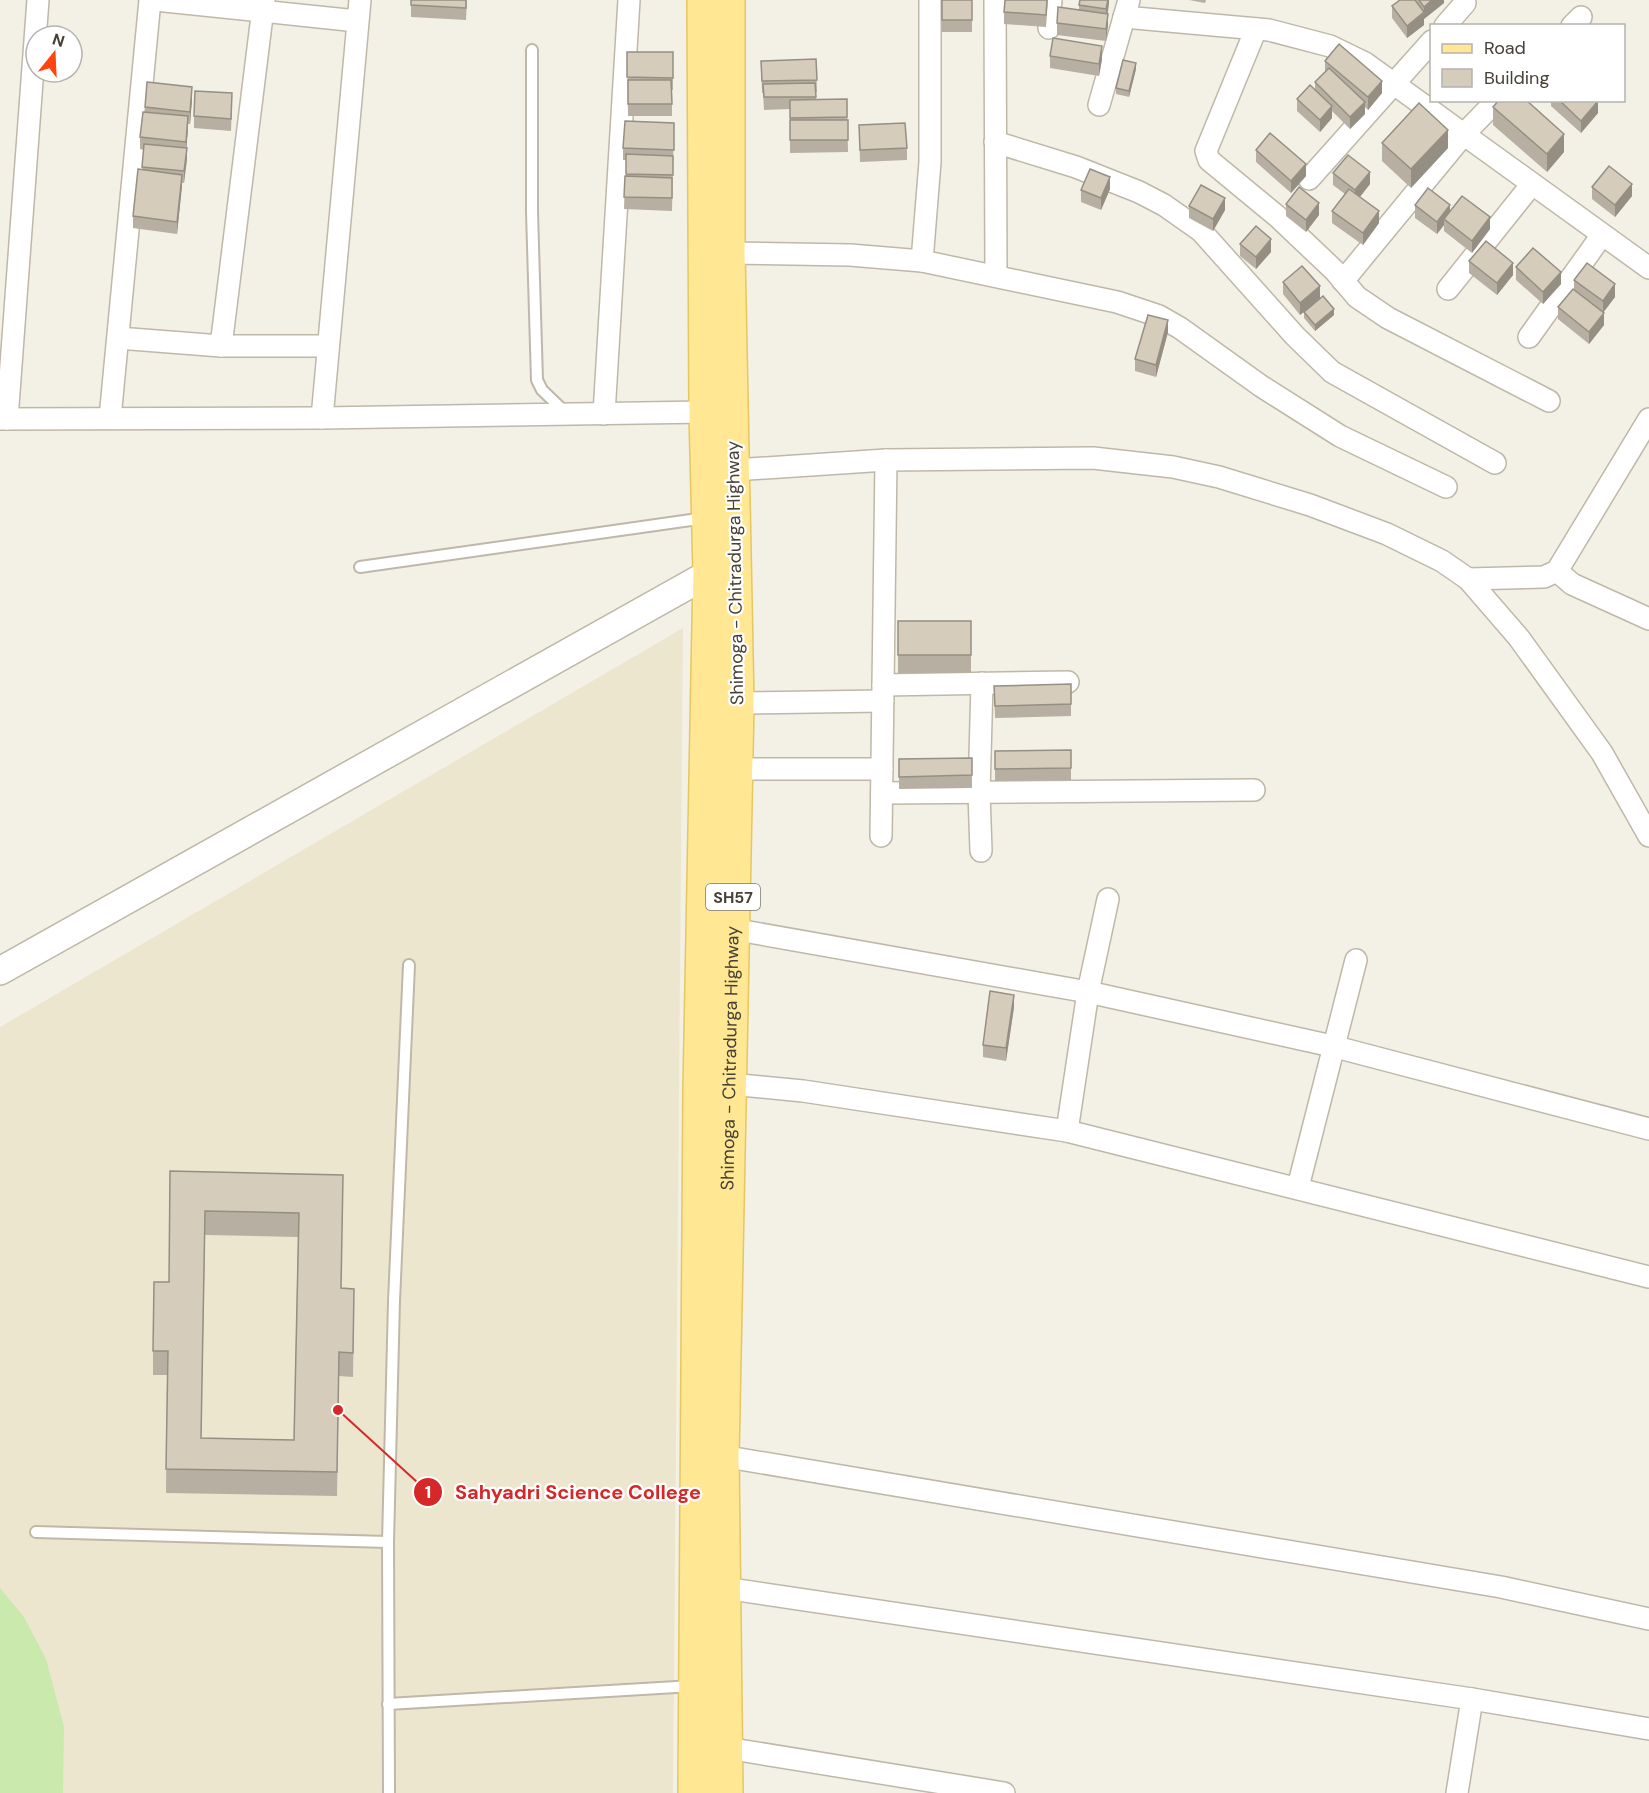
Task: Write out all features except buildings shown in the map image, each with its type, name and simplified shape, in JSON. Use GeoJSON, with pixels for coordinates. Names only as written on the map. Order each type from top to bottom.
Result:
{"type":"FeatureCollection","features":[{"type":"Feature","properties":{"kind":"main road","name":"Shimoga - Chitradurga Highway"},"geometry":{"type":"LineString","coordinates":[[695,1793],[711,1745],[724,1588],[722,1456],[737,703],[722,566],[708,518],[704,0]]}},
{"type":"Feature","properties":{"kind":"main road","name":"Shimoga - Chitradurga Highway"},"geometry":{"type":"LineString","coordinates":[[726,1793],[696,1686],[700,1103],[722,566],[734,470],[728,253],[728,0]]}},
{"type":"Feature","properties":{"kind":"street"},"geometry":{"type":"LineString","coordinates":[[38,0],[6,344],[4,419],[322,418],[706,412]]}},
{"type":"Feature","properties":{"kind":"street"},"geometry":{"type":"LineString","coordinates":[[110,418],[150,0]]}},
{"type":"Feature","properties":{"kind":"street"},"geometry":{"type":"LineString","coordinates":[[155,0],[263,5],[357,21]]}},
{"type":"Feature","properties":{"kind":"street"},"geometry":{"type":"LineString","coordinates":[[322,418],[360,0]]}},
{"type":"Feature","properties":{"kind":"street"},"geometry":{"type":"LineString","coordinates":[[604,414],[629,0]]}},
{"type":"Feature","properties":{"kind":"street"},"geometry":{"type":"LineString","coordinates":[[922,261],[930,162],[930,0]]}},
{"type":"Feature","properties":{"kind":"street"},"geometry":{"type":"LineString","coordinates":[[995,0],[996,275]]}},
{"type":"Feature","properties":{"kind":"street"},"geometry":{"type":"LineString","coordinates":[[1049,28],[1051,0]]}},
{"type":"Feature","properties":{"kind":"street"},"geometry":{"type":"LineString","coordinates":[[1447,24],[1465,3]]}},
{"type":"Feature","properties":{"kind":"street"},"geometry":{"type":"LineString","coordinates":[[221,346],[263,5]]}},
{"type":"Feature","properties":{"kind":"street"},"geometry":{"type":"LineString","coordinates":[[1099,105],[1127,8],[1302,37],[1330,46],[1365,63],[1649,268]]}},
{"type":"Feature","properties":{"kind":"street"},"geometry":{"type":"LineString","coordinates":[[1256,29],[1206,151],[1206,156],[1278,217],[1357,297],[1388,318],[1549,401]]}},
{"type":"Feature","properties":{"kind":"street"},"geometry":{"type":"LineString","coordinates":[[1309,179],[1430,42]]}},
{"type":"Feature","properties":{"kind":"street"},"geometry":{"type":"LineString","coordinates":[[1343,281],[1464,134],[1495,102]]}},
{"type":"Feature","properties":{"kind":"street"},"geometry":{"type":"LineString","coordinates":[[995,142],[1076,167],[1139,192],[1164,205],[1201,231],[1295,336],[1332,372],[1495,463]]}},
{"type":"Feature","properties":{"kind":"street"},"geometry":{"type":"LineString","coordinates":[[1448,289],[1533,184]]}},
{"type":"Feature","properties":{"kind":"street"},"geometry":{"type":"LineString","coordinates":[[1529,337],[1602,235]]}},
{"type":"Feature","properties":{"kind":"street"},"geometry":{"type":"LineString","coordinates":[[728,253],[850,255],[922,261],[1108,300],[1159,316],[1180,328],[1260,386],[1340,436],[1446,488]]}},
{"type":"Feature","properties":{"kind":"street"},"geometry":{"type":"LineString","coordinates":[[118,338],[221,346],[328,346]]}},
{"type":"Feature","properties":{"kind":"street"},"geometry":{"type":"LineString","coordinates":[[1468,579],[1544,578],[1557,571],[1649,418]]}},
{"type":"Feature","properties":{"kind":"street"},"geometry":{"type":"LineString","coordinates":[[734,470],[886,460],[1093,458],[1173,467],[1219,477],[1310,505],[1387,534],[1442,561],[1468,579],[1519,638],[1602,753],[1649,836]]}},
{"type":"Feature","properties":{"kind":"street"},"geometry":{"type":"LineString","coordinates":[[881,836],[886,460]]}},
{"type":"Feature","properties":{"kind":"street"},"geometry":{"type":"LineString","coordinates":[[0,971],[722,566]]}},
{"type":"Feature","properties":{"kind":"street"},"geometry":{"type":"LineString","coordinates":[[1557,571],[1572,584],[1649,619]]}},
{"type":"Feature","properties":{"kind":"street"},"geometry":{"type":"LineString","coordinates":[[737,703],[883,693],[982,683],[1068,682]]}},
{"type":"Feature","properties":{"kind":"street"},"geometry":{"type":"LineString","coordinates":[[981,851],[979,793],[982,683]]}},
{"type":"Feature","properties":{"kind":"street"},"geometry":{"type":"LineString","coordinates":[[735,770],[882,769]]}},
{"type":"Feature","properties":{"kind":"street"},"geometry":{"type":"LineString","coordinates":[[882,793],[1254,790]]}},
{"type":"Feature","properties":{"kind":"street"},"geometry":{"type":"LineString","coordinates":[[1067,1131],[1088,992],[1108,899]]}},
{"type":"Feature","properties":{"kind":"street"},"geometry":{"type":"LineString","coordinates":[[732,929],[1088,992],[1332,1046],[1649,1129]]}},
{"type":"Feature","properties":{"kind":"street"},"geometry":{"type":"LineString","coordinates":[[1298,1187],[1332,1046],[1356,960]]}},
{"type":"Feature","properties":{"kind":"street"},"geometry":{"type":"LineString","coordinates":[[730,1084],[803,1091],[1067,1131],[1298,1187],[1649,1277]]}},
{"type":"Feature","properties":{"kind":"street"},"geometry":{"type":"LineString","coordinates":[[722,1456],[1501,1587],[1649,1619]]}},
{"type":"Feature","properties":{"kind":"street"},"geometry":{"type":"LineString","coordinates":[[724,1588],[1472,1699],[1649,1729]]}},
{"type":"Feature","properties":{"kind":"street"},"geometry":{"type":"LineString","coordinates":[[1457,1793],[1472,1699]]}},
{"type":"Feature","properties":{"kind":"street"},"geometry":{"type":"LineString","coordinates":[[711,1745],[1004,1793]]}},
{"type":"Feature","properties":{"kind":"lane"},"geometry":{"type":"LineString","coordinates":[[532,50],[532,212],[537,380],[542,390],[567,414]]}},
{"type":"Feature","properties":{"kind":"lane"},"geometry":{"type":"LineString","coordinates":[[360,567],[708,518]]}},
{"type":"Feature","properties":{"kind":"lane"},"geometry":{"type":"LineString","coordinates":[[388,1793],[388,1542],[394,1300],[409,965]]}},
{"type":"Feature","properties":{"kind":"lane"},"geometry":{"type":"LineString","coordinates":[[36,1532],[388,1542]]}},
{"type":"Feature","properties":{"kind":"lane"},"geometry":{"type":"LineString","coordinates":[[388,1704],[696,1686]]}},
{"type":"Feature","properties":{"kind":"shaded area"},"geometry":{"type":"Polygon","coordinates":[[[683,628],[673,1793],[0,1793],[0,1027],[683,628]]]}},
{"type":"Feature","properties":{"kind":"green space"},"geometry":{"type":"Polygon","coordinates":[[[0,1588],[24,1617],[46,1659],[64,1727],[63,1793],[0,1793],[0,1588]]]}},
{"type":"Feature","properties":{"kind":"place","name":"Sahyadri Science College"},"geometry":{"type":"Point","coordinates":[338,1410]}}]}
